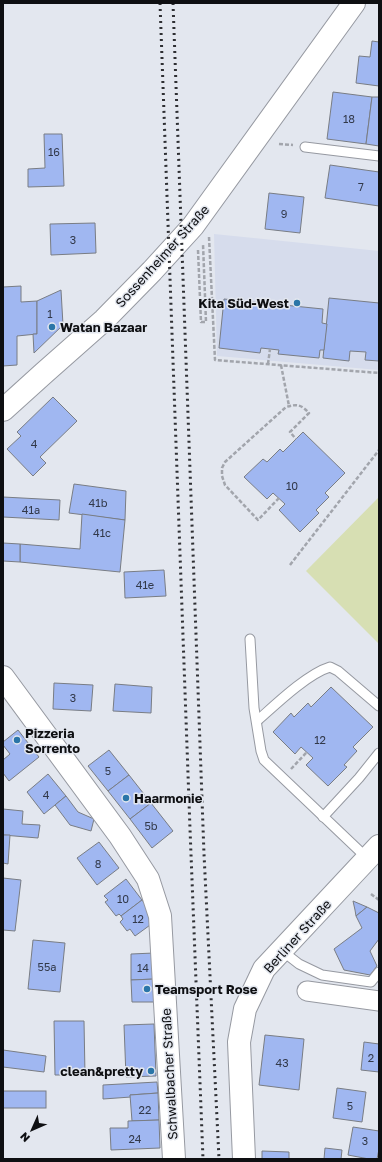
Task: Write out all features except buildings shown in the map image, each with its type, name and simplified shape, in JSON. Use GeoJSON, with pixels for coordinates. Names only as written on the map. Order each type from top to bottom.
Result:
{"type":"FeatureCollection","features":[{"type":"Feature","properties":{"kind":"street","name":"Sossenheimer Straße"},"geometry":{"type":"LineString","coordinates":[[3,410],[104,320],[152,271],[200,218],[354,3]]}},
{"type":"Feature","properties":{"kind":"street","name":"Schwalbacher Straße"},"geometry":{"type":"LineString","coordinates":[[3,677],[120,836],[148,879],[160,916],[174,1159]]}},
{"type":"Feature","properties":{"kind":"street","name":"Berliner Straße"},"geometry":{"type":"LineString","coordinates":[[244,1159],[239,1042],[245,1009],[264,969],[373,853]]}},
{"type":"Feature","properties":{"kind":"street"},"geometry":{"type":"LineString","coordinates":[[308,991],[379,1001]]}},
{"type":"Feature","properties":{"kind":"lane"},"geometry":{"type":"LineString","coordinates":[[305,147],[379,156]]}},
{"type":"Feature","properties":{"kind":"lane"},"geometry":{"type":"LineString","coordinates":[[250,639],[254,708],[261,751],[264,760],[323,817],[373,853]]}},
{"type":"Feature","properties":{"kind":"lane"},"geometry":{"type":"LineString","coordinates":[[257,721],[300,685],[321,670],[330,667],[338,671],[379,706]]}},
{"type":"Feature","properties":{"kind":"lane"},"geometry":{"type":"LineString","coordinates":[[323,817],[359,778],[379,753]]}},
{"type":"Feature","properties":{"kind":"lane"},"geometry":{"type":"LineString","coordinates":[[281,950],[298,964],[322,975],[371,982],[379,972]]}},
{"type":"Feature","properties":{"kind":"path"},"geometry":{"type":"LineString","coordinates":[[198,246],[201,322],[206,322],[203,240],[200,218]]}},
{"type":"Feature","properties":{"kind":"path"},"geometry":{"type":"LineString","coordinates":[[210,247],[214,360],[379,373]]}},
{"type":"Feature","properties":{"kind":"path"},"geometry":{"type":"LineString","coordinates":[[268,364],[270,349]]}},
{"type":"Feature","properties":{"kind":"path"},"geometry":{"type":"LineString","coordinates":[[281,365],[289,406]]}},
{"type":"Feature","properties":{"kind":"path"},"geometry":{"type":"LineString","coordinates":[[279,498],[258,520],[225,485],[222,476],[222,468],[225,462],[286,407],[294,404],[304,408],[309,413],[290,432],[296,439]]}},
{"type":"Feature","properties":{"kind":"path"},"geometry":{"type":"LineString","coordinates":[[290,565],[379,450]]}},
{"type":"Feature","properties":{"kind":"path"},"geometry":{"type":"LineString","coordinates":[[282,778],[307,752]]}},
{"type":"Feature","properties":{"kind":"path"},"geometry":{"type":"LineString","coordinates":[[370,894],[379,900]]}},
{"type":"Feature","properties":{"kind":"shaded area","name":"Kita Süd-West"},"geometry":{"type":"Polygon","coordinates":[[[214,234],[379,251],[379,370],[217,356],[214,234]]]}},
{"type":"Feature","properties":{"kind":"green space"},"geometry":{"type":"Polygon","coordinates":[[[379,497],[379,644],[306,571],[379,497]]]}},
{"type":"Feature","properties":{"kind":"railway"},"geometry":{"type":"LineString","coordinates":[[160,3],[203,1159]]}},
{"type":"Feature","properties":{"kind":"railway"},"geometry":{"type":"LineString","coordinates":[[173,3],[204,854],[219,1159]]}},
{"type":"Feature","properties":{"kind":"place","name":"Kita Süd-West"},"geometry":{"type":"Point","coordinates":[297,303]}},
{"type":"Feature","properties":{"kind":"place","name":"Watan Bazaar"},"geometry":{"type":"Point","coordinates":[52,327]}},
{"type":"Feature","properties":{"kind":"place","name":"Pizzeria Sorrento"},"geometry":{"type":"Point","coordinates":[17,740]}},
{"type":"Feature","properties":{"kind":"place","name":"Haarmonie"},"geometry":{"type":"Point","coordinates":[126,798]}},
{"type":"Feature","properties":{"kind":"place","name":"Teamsport Rose"},"geometry":{"type":"Point","coordinates":[147,989]}},
{"type":"Feature","properties":{"kind":"place","name":"clean&pretty"},"geometry":{"type":"Point","coordinates":[151,1071]}}]}
